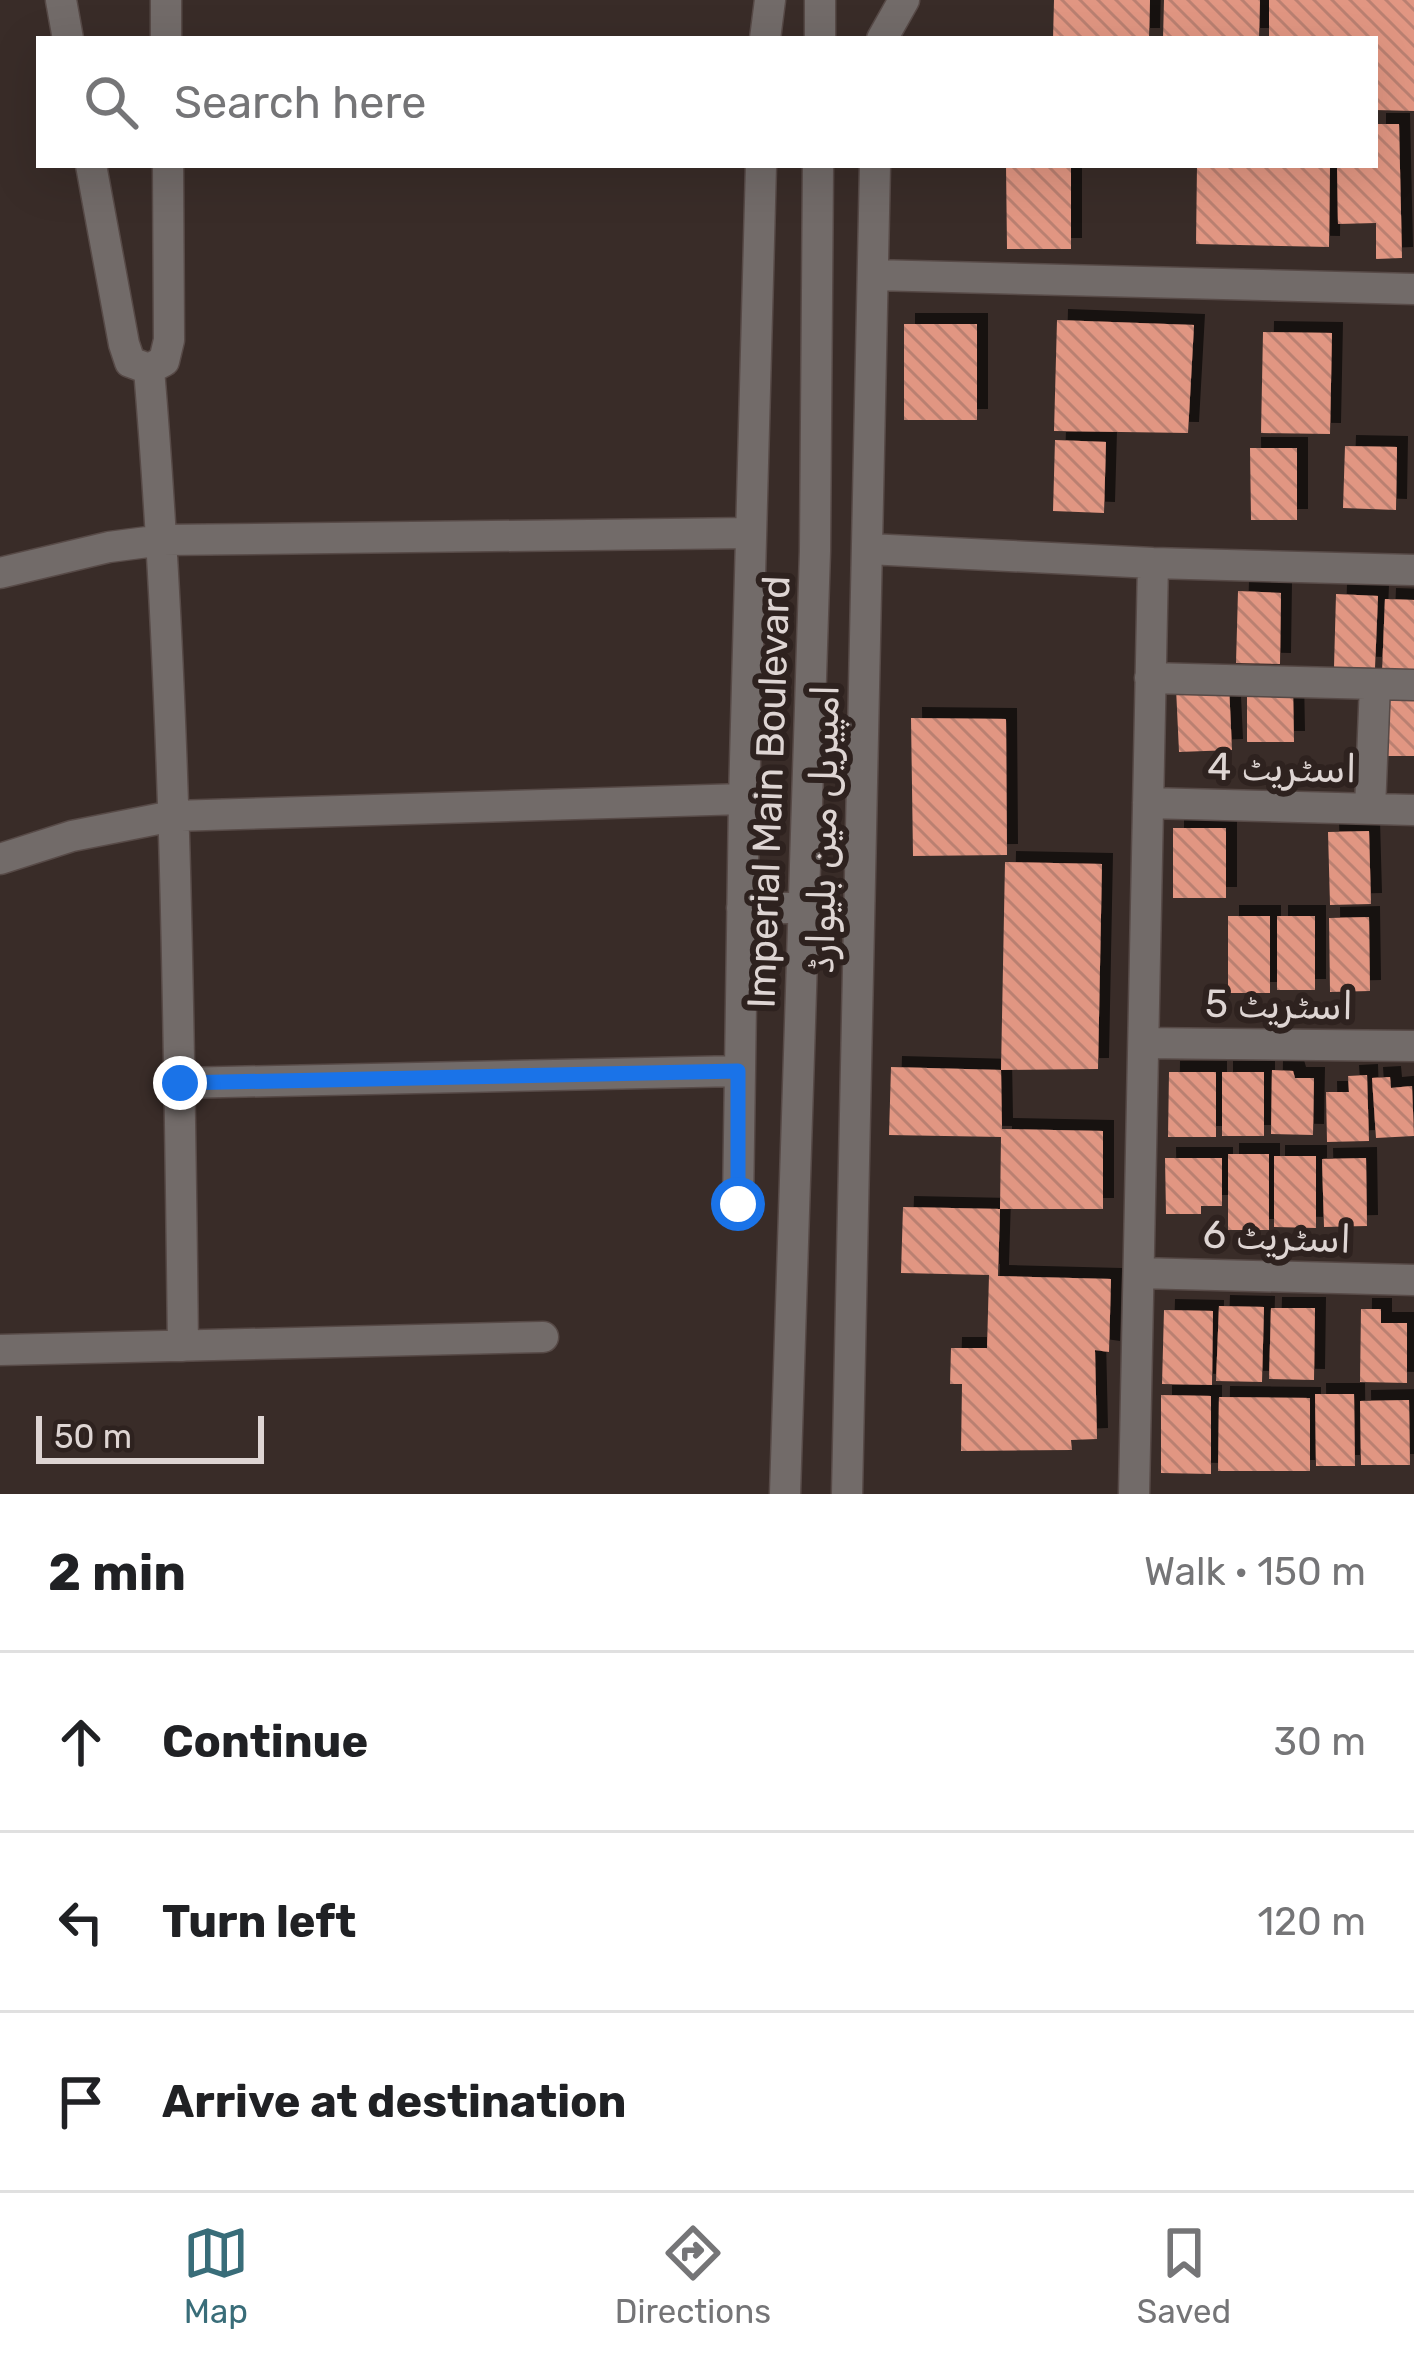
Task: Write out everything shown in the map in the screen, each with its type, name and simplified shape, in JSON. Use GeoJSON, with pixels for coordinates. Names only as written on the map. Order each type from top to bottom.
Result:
{"type":"FeatureCollection","features":[{"type":"Feature","properties":{"kind":"street"},"geometry":{"type":"LineString","coordinates":[[61,0],[67,36]]}},
{"type":"Feature","properties":{"kind":"street"},"geometry":{"type":"LineString","coordinates":[[166,0],[166,36]]}},
{"type":"Feature","properties":{"kind":"street"},"geometry":{"type":"LineString","coordinates":[[765,36],[770,0]]}},
{"type":"Feature","properties":{"kind":"street"},"geometry":{"type":"LineString","coordinates":[[800,0],[820,22]]}},
{"type":"Feature","properties":{"kind":"street"},"geometry":{"type":"LineString","coordinates":[[877,0],[879,36]]}},
{"type":"Feature","properties":{"kind":"street"},"geometry":{"type":"LineString","coordinates":[[881,36],[904,0]]}},
{"type":"Feature","properties":{"kind":"street"},"geometry":{"type":"LineString","coordinates":[[92,168],[124,344],[130,362],[149,369],[164,361],[169,340],[167,168]]}},
{"type":"Feature","properties":{"kind":"street"},"geometry":{"type":"LineString","coordinates":[[738,1204],[761,168]]}},
{"type":"Feature","properties":{"kind":"street","name":"Imperial Main Boulevard"},"geometry":{"type":"LineString","coordinates":[[785,1494],[815,551],[818,168]]}},
{"type":"Feature","properties":{"kind":"street","name":"امپیریل مین بلیوارڈ"},"geometry":{"type":"LineString","coordinates":[[847,1494],[875,168]]}},
{"type":"Feature","properties":{"kind":"street"},"geometry":{"type":"LineString","coordinates":[[874,275],[1414,289]]}},
{"type":"Feature","properties":{"kind":"street"},"geometry":{"type":"LineString","coordinates":[[149,369],[164,540],[183,1346]]}},
{"type":"Feature","properties":{"kind":"street"},"geometry":{"type":"LineString","coordinates":[[0,573],[109,547],[164,540],[750,533]]}},
{"type":"Feature","properties":{"kind":"street"},"geometry":{"type":"LineString","coordinates":[[868,549],[1414,570]]}},
{"type":"Feature","properties":{"kind":"street"},"geometry":{"type":"LineString","coordinates":[[1134,1494],[1153,563]]}},
{"type":"Feature","properties":{"kind":"street"},"geometry":{"type":"LineString","coordinates":[[1150,678],[1414,685]]}},
{"type":"Feature","properties":{"kind":"street"},"geometry":{"type":"LineString","coordinates":[[1370,809],[1375,684]]}},
{"type":"Feature","properties":{"kind":"street"},"geometry":{"type":"LineString","coordinates":[[0,860],[72,836],[173,816],[744,799]]}},
{"type":"Feature","properties":{"kind":"street","name":"اسٹریٹ 4"},"geometry":{"type":"LineString","coordinates":[[1148,803],[1414,810]]}},
{"type":"Feature","properties":{"kind":"street"},"geometry":{"type":"LineString","coordinates":[[742,908],[804,908]]}},
{"type":"Feature","properties":{"kind":"street","name":"اسٹریٹ 5"},"geometry":{"type":"LineString","coordinates":[[1144,1043],[1414,1046]]}},
{"type":"Feature","properties":{"kind":"street"},"geometry":{"type":"LineString","coordinates":[[180,1083],[738,1071]]}},
{"type":"Feature","properties":{"kind":"street","name":"اسٹریٹ 6"},"geometry":{"type":"LineString","coordinates":[[1139,1273],[1414,1280]]}},
{"type":"Feature","properties":{"kind":"street"},"geometry":{"type":"LineString","coordinates":[[0,1350],[543,1336]]}},
{"type":"Feature","properties":{"kind":"building"},"geometry":{"type":"Polygon","coordinates":[[[1054,0],[1150,0],[1149,36],[1053,36],[1054,0]]]}},
{"type":"Feature","properties":{"kind":"building"},"geometry":{"type":"Polygon","coordinates":[[[1164,0],[1260,0],[1259,36],[1163,36],[1164,0]]]}},
{"type":"Feature","properties":{"kind":"building"},"geometry":{"type":"Polygon","coordinates":[[[1269,0],[1414,0],[1414,111],[1378,110],[1378,36],[1269,36],[1269,0]]]}},
{"type":"Feature","properties":{"kind":"building"},"geometry":{"type":"Polygon","coordinates":[[[1378,124],[1399,124],[1402,258],[1376,259],[1376,223],[1338,224],[1337,168],[1378,168],[1378,124]]]}},
{"type":"Feature","properties":{"kind":"building"},"geometry":{"type":"Polygon","coordinates":[[[1006,168],[1071,168],[1071,249],[1007,249],[1006,168]]]}},
{"type":"Feature","properties":{"kind":"building"},"geometry":{"type":"Polygon","coordinates":[[[1197,168],[1330,168],[1329,247],[1196,244],[1197,168]]]}},
{"type":"Feature","properties":{"kind":"building"},"geometry":{"type":"Polygon","coordinates":[[[1057,320],[1194,325],[1188,433],[1054,431],[1057,320]]]}},
{"type":"Feature","properties":{"kind":"building"},"geometry":{"type":"Polygon","coordinates":[[[904,324],[977,324],[977,420],[904,420],[904,324]]]}},
{"type":"Feature","properties":{"kind":"building"},"geometry":{"type":"Polygon","coordinates":[[[1263,332],[1332,333],[1330,434],[1261,433],[1263,332]]]}},
{"type":"Feature","properties":{"kind":"building"},"geometry":{"type":"Polygon","coordinates":[[[1055,440],[1106,442],[1104,513],[1053,511],[1055,440]]]}},
{"type":"Feature","properties":{"kind":"building"},"geometry":{"type":"Polygon","coordinates":[[[1345,446],[1397,447],[1396,510],[1343,508],[1345,446]]]}},
{"type":"Feature","properties":{"kind":"building"},"geometry":{"type":"Polygon","coordinates":[[[1250,448],[1297,448],[1297,520],[1251,520],[1250,448]]]}},
{"type":"Feature","properties":{"kind":"building"},"geometry":{"type":"Polygon","coordinates":[[[1238,591],[1281,593],[1280,664],[1236,663],[1238,591]]]}},
{"type":"Feature","properties":{"kind":"building"},"geometry":{"type":"Polygon","coordinates":[[[1336,594],[1378,596],[1375,668],[1334,667],[1336,594]]]}},
{"type":"Feature","properties":{"kind":"building"},"geometry":{"type":"Polygon","coordinates":[[[1385,599],[1414,600],[1414,673],[1382,672],[1385,599]]]}},
{"type":"Feature","properties":{"kind":"building"},"geometry":{"type":"Polygon","coordinates":[[[1229,685],[1232,750],[1179,752],[1176,688],[1229,685]]]}},
{"type":"Feature","properties":{"kind":"building"},"geometry":{"type":"Polygon","coordinates":[[[1293,689],[1294,742],[1247,742],[1247,690],[1293,689]]]}},
{"type":"Feature","properties":{"kind":"building"},"geometry":{"type":"Polygon","coordinates":[[[1380,692],[1414,692],[1414,756],[1379,756],[1380,692]]]}},
{"type":"Feature","properties":{"kind":"building"},"geometry":{"type":"Polygon","coordinates":[[[911,718],[1006,719],[1007,855],[913,856],[911,718]]]}},
{"type":"Feature","properties":{"kind":"building"},"geometry":{"type":"Polygon","coordinates":[[[1173,828],[1226,828],[1226,898],[1173,898],[1173,828]]]}},
{"type":"Feature","properties":{"kind":"building"},"geometry":{"type":"Polygon","coordinates":[[[1369,831],[1371,904],[1330,905],[1328,832],[1369,831]]]}},
{"type":"Feature","properties":{"kind":"building"},"geometry":{"type":"Polygon","coordinates":[[[1005,862],[1102,864],[1098,1069],[1001,1070],[1005,862]]]}},
{"type":"Feature","properties":{"kind":"building"},"geometry":{"type":"Polygon","coordinates":[[[1228,916],[1270,916],[1270,993],[1228,993],[1228,916]]]}},
{"type":"Feature","properties":{"kind":"building"},"geometry":{"type":"Polygon","coordinates":[[[1277,916],[1315,916],[1315,990],[1277,990],[1277,916]]]}},
{"type":"Feature","properties":{"kind":"building"},"geometry":{"type":"Polygon","coordinates":[[[1369,917],[1370,991],[1330,992],[1329,918],[1369,917]]]}},
{"type":"Feature","properties":{"kind":"building"},"geometry":{"type":"Polygon","coordinates":[[[891,1067],[1001,1070],[1002,1129],[1103,1131],[1103,1209],[1000,1209],[1001,1137],[889,1135],[891,1067]]]}},
{"type":"Feature","properties":{"kind":"building"},"geometry":{"type":"Polygon","coordinates":[[[1272,1070],[1314,1078],[1313,1135],[1271,1134],[1272,1070]]]}},
{"type":"Feature","properties":{"kind":"building"},"geometry":{"type":"Polygon","coordinates":[[[1169,1072],[1216,1072],[1216,1137],[1168,1137],[1169,1072]]]}},
{"type":"Feature","properties":{"kind":"building"},"geometry":{"type":"Polygon","coordinates":[[[1222,1072],[1264,1072],[1264,1136],[1222,1136],[1222,1072]]]}},
{"type":"Feature","properties":{"kind":"building"},"geometry":{"type":"Polygon","coordinates":[[[1367,1075],[1369,1141],[1327,1142],[1326,1092],[1349,1092],[1348,1076],[1367,1075]]]}},
{"type":"Feature","properties":{"kind":"building"},"geometry":{"type":"Polygon","coordinates":[[[1390,1077],[1391,1088],[1412,1086],[1414,1136],[1376,1138],[1372,1078],[1390,1077]]]}},
{"type":"Feature","properties":{"kind":"building"},"geometry":{"type":"Polygon","coordinates":[[[1228,1154],[1269,1154],[1269,1230],[1228,1230],[1228,1154]]]}},
{"type":"Feature","properties":{"kind":"building"},"geometry":{"type":"Polygon","coordinates":[[[1274,1156],[1316,1156],[1316,1228],[1274,1227],[1274,1156]]]}},
{"type":"Feature","properties":{"kind":"building"},"geometry":{"type":"Polygon","coordinates":[[[1165,1158],[1222,1158],[1222,1206],[1201,1206],[1201,1214],[1166,1214],[1165,1158]]]}},
{"type":"Feature","properties":{"kind":"building"},"geometry":{"type":"Polygon","coordinates":[[[1366,1158],[1367,1226],[1324,1227],[1322,1159],[1366,1158]]]}},
{"type":"Feature","properties":{"kind":"building"},"geometry":{"type":"Polygon","coordinates":[[[903,1207],[1000,1209],[998,1276],[1111,1279],[1109,1352],[1095,1350],[1097,1439],[1071,1440],[1072,1450],[961,1451],[962,1384],[950,1384],[951,1348],[987,1348],[989,1275],[901,1273],[903,1207]]]}},
{"type":"Feature","properties":{"kind":"building"},"geometry":{"type":"Polygon","coordinates":[[[1219,1306],[1264,1307],[1262,1382],[1216,1381],[1219,1306]]]}},
{"type":"Feature","properties":{"kind":"building"},"geometry":{"type":"Polygon","coordinates":[[[1271,1308],[1315,1308],[1314,1380],[1269,1379],[1271,1308]]]}},
{"type":"Feature","properties":{"kind":"building"},"geometry":{"type":"Polygon","coordinates":[[[1361,1309],[1381,1309],[1381,1323],[1407,1323],[1407,1383],[1360,1382],[1361,1309]]]}},
{"type":"Feature","properties":{"kind":"building"},"geometry":{"type":"Polygon","coordinates":[[[1164,1310],[1213,1311],[1212,1385],[1162,1384],[1164,1310]]]}},
{"type":"Feature","properties":{"kind":"building"},"geometry":{"type":"Polygon","coordinates":[[[1315,1394],[1354,1394],[1355,1466],[1316,1466],[1315,1394]]]}},
{"type":"Feature","properties":{"kind":"building"},"geometry":{"type":"Polygon","coordinates":[[[1161,1395],[1211,1396],[1211,1474],[1161,1473],[1161,1395]]]}},
{"type":"Feature","properties":{"kind":"building"},"geometry":{"type":"Polygon","coordinates":[[[1219,1397],[1310,1398],[1310,1471],[1218,1471],[1219,1397]]]}},
{"type":"Feature","properties":{"kind":"building"},"geometry":{"type":"Polygon","coordinates":[[[1409,1400],[1410,1465],[1361,1465],[1360,1401],[1409,1400]]]}},
{"type":"Feature","properties":{"kind":"route"},"geometry":{"type":"LineString","coordinates":[[180,1083],[738,1071],[738,1204]]}}]}
